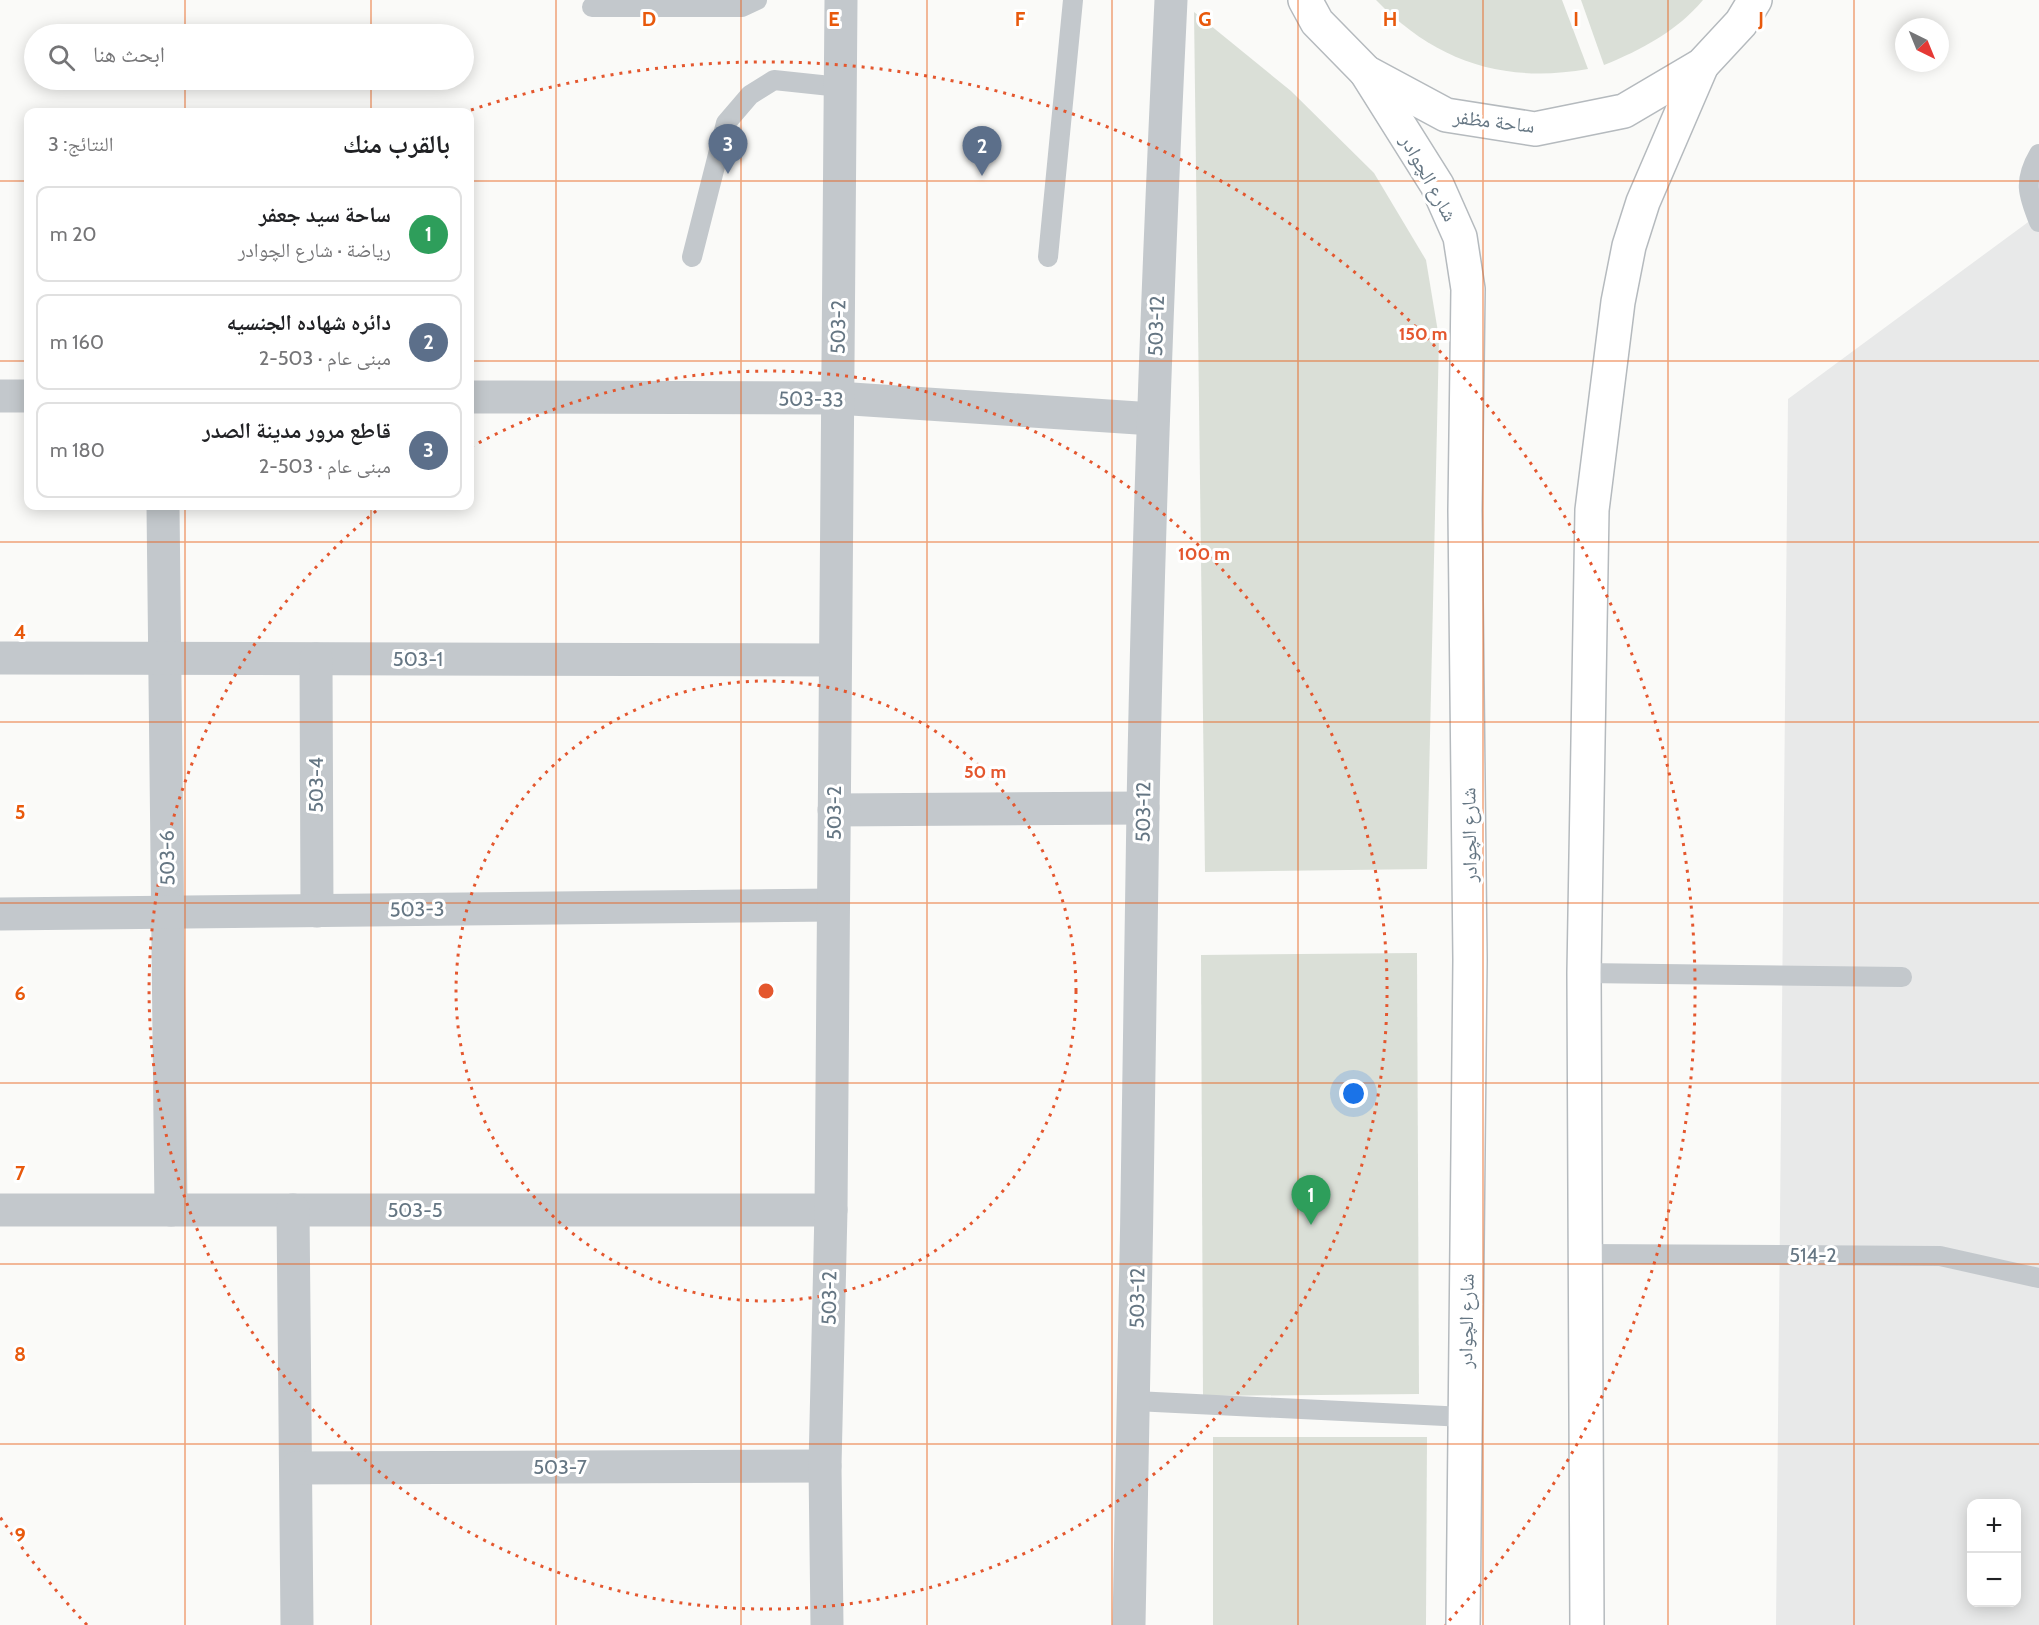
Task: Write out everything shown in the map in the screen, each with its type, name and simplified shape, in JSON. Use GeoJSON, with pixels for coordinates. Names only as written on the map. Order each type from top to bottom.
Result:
{"type":"FeatureCollection","features":[{"type":"Feature","properties":{"kind":"main road","name":"ساحة مظفر"},"geometry":{"type":"LineString","coordinates":[[1283,0],[1311,11],[1366,72],[1446,115],[1535,129],[1624,111],[1702,64],[1741,23],[1755,0]]}},
{"type":"Feature","properties":{"kind":"main road"},"geometry":{"type":"LineString","coordinates":[[1587,1625],[1584,973],[1592,510],[1618,302],[1629,246],[1643,202],[1702,64]]}},
{"type":"Feature","properties":{"kind":"main road","name":"شارع الچوادر"},"geometry":{"type":"LineString","coordinates":[[1366,72],[1437,185],[1460,237],[1468,289],[1466,510],[1470,960],[1463,1625]]}},
{"type":"Feature","properties":{"kind":"street","name":"503-2"},"geometry":{"type":"LineString","coordinates":[[827,1625],[825,1466],[831,1210],[841,0]]}},
{"type":"Feature","properties":{"kind":"street","name":"503-12"},"geometry":{"type":"LineString","coordinates":[[1129,1625],[1135,1401],[1143,808],[1153,419],[1172,0]]}},
{"type":"Feature","properties":{"kind":"street"},"geometry":{"type":"LineString","coordinates":[[0,396],[24,396]]}},
{"type":"Feature","properties":{"kind":"street","name":"503-33"},"geometry":{"type":"LineString","coordinates":[[474,397],[837,398],[1153,419]]}},
{"type":"Feature","properties":{"kind":"street","name":"503-6"},"geometry":{"type":"LineString","coordinates":[[163,510],[171,1210]]}},
{"type":"Feature","properties":{"kind":"street","name":"503-1"},"geometry":{"type":"LineString","coordinates":[[0,658],[835,660]]}},
{"type":"Feature","properties":{"kind":"street","name":"503-4"},"geometry":{"type":"LineString","coordinates":[[316,659],[317,910]]}},
{"type":"Feature","properties":{"kind":"street"},"geometry":{"type":"LineString","coordinates":[[834,810],[1143,808]]}},
{"type":"Feature","properties":{"kind":"street","name":"503-3"},"geometry":{"type":"LineString","coordinates":[[0,914],[833,905]]}},
{"type":"Feature","properties":{"kind":"street","name":"503-5"},"geometry":{"type":"LineString","coordinates":[[0,1210],[831,1210]]}},
{"type":"Feature","properties":{"kind":"street"},"geometry":{"type":"LineString","coordinates":[[293,1210],[297,1625]]}},
{"type":"Feature","properties":{"kind":"street","name":"503-7"},"geometry":{"type":"LineString","coordinates":[[296,1468],[825,1466]]}},
{"type":"Feature","properties":{"kind":"lane"},"geometry":{"type":"LineString","coordinates":[[592,7],[742,7],[757,0]]}},
{"type":"Feature","properties":{"kind":"lane"},"geometry":{"type":"LineString","coordinates":[[1048,257],[1073,0]]}},
{"type":"Feature","properties":{"kind":"lane"},"geometry":{"type":"LineString","coordinates":[[692,257],[726,123],[750,95],[774,80],[840,87]]}},
{"type":"Feature","properties":{"kind":"lane"},"geometry":{"type":"LineString","coordinates":[[2039,154],[2030,170],[2029,197],[2039,222]]}},
{"type":"Feature","properties":{"kind":"lane"},"geometry":{"type":"LineString","coordinates":[[1584,973],[1902,977]]}},
{"type":"Feature","properties":{"kind":"lane","name":"514-2"},"geometry":{"type":"LineString","coordinates":[[1585,1254],[1940,1256],[2039,1278]]}},
{"type":"Feature","properties":{"kind":"lane"},"geometry":{"type":"LineString","coordinates":[[1135,1401],[1465,1417]]}},
{"type":"Feature","properties":{"kind":"shaded area"},"geometry":{"type":"Polygon","coordinates":[[[1376,0],[1562,0],[1588,69],[1557,73],[1527,73],[1499,70],[1472,63],[1447,53],[1422,39],[1376,0]]]}},
{"type":"Feature","properties":{"kind":"shaded area"},"geometry":{"type":"Polygon","coordinates":[[[1581,0],[1703,0],[1682,21],[1658,38],[1604,65],[1581,0]]]}},
{"type":"Feature","properties":{"kind":"shaded area"},"geometry":{"type":"Polygon","coordinates":[[[1194,12],[1291,91],[1374,173],[1426,260],[1439,338],[1427,869],[1205,872],[1194,12]]]}},
{"type":"Feature","properties":{"kind":"shaded area"},"geometry":{"type":"Polygon","coordinates":[[[2039,214],[2039,1625],[1776,1625],[1788,399],[2039,214]]]}},
{"type":"Feature","properties":{"kind":"shaded area"},"geometry":{"type":"Polygon","coordinates":[[[1417,953],[1419,1394],[1203,1396],[1201,955],[1417,953]]]}},
{"type":"Feature","properties":{"kind":"shaded area"},"geometry":{"type":"Polygon","coordinates":[[[1213,1437],[1427,1437],[1426,1625],[1213,1625],[1213,1437]]]}},
{"type":"Feature","properties":{"kind":"place","name":"قاطع مرور مدينة الصدر"},"geometry":{"type":"Point","coordinates":[728,174]}},
{"type":"Feature","properties":{"kind":"place","name":"دائره شهاده الجنسيه"},"geometry":{"type":"Point","coordinates":[982,176]}},
{"type":"Feature","properties":{"kind":"place","name":"ساحة سيد جعفر"},"geometry":{"type":"Point","coordinates":[1311,1225]}}]}
